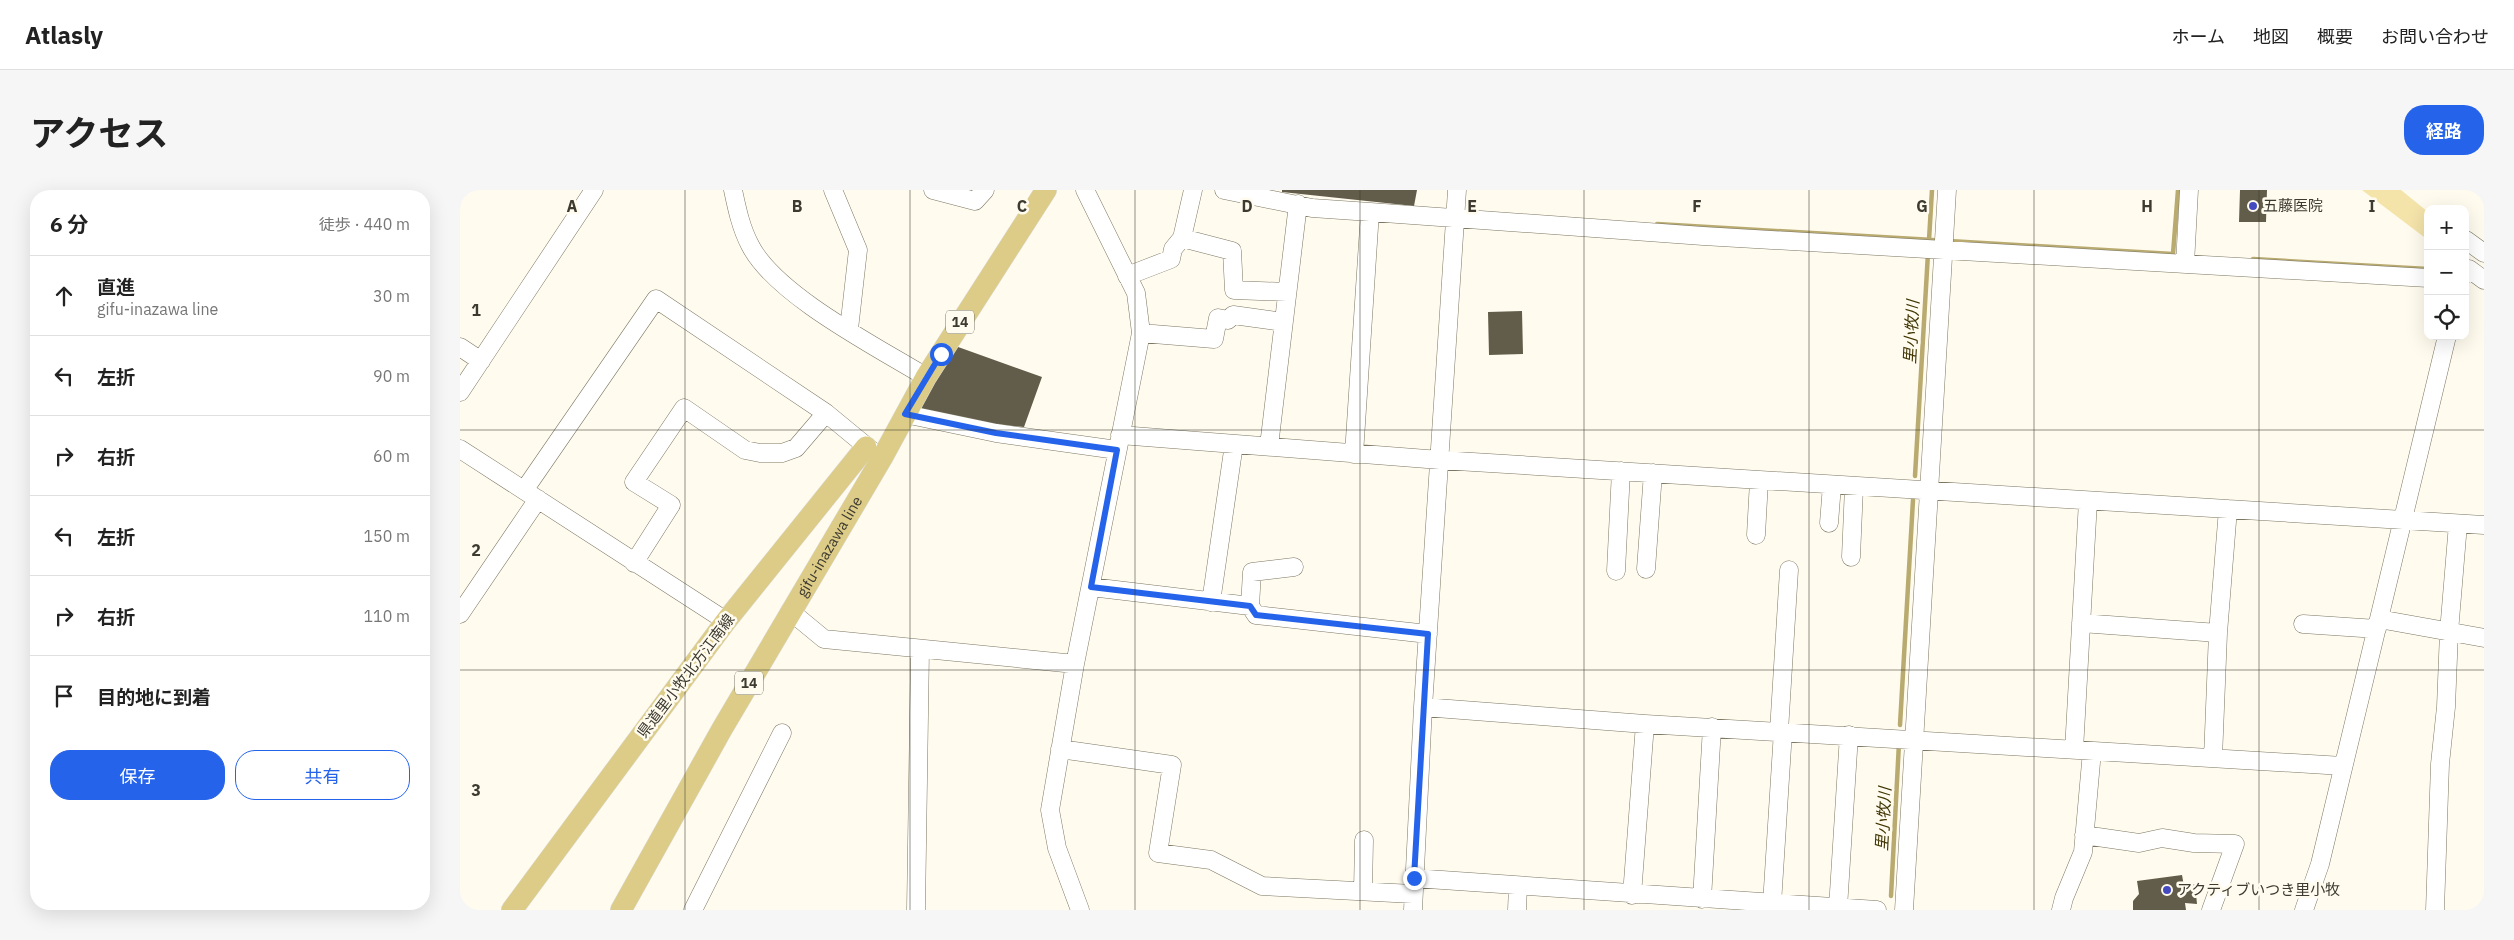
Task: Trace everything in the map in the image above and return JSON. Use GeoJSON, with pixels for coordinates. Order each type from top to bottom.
{"type":"FeatureCollection","features":[{"type":"Feature","properties":{"kind":"main road","name":"gifu-inazawa line"},"geometry":{"type":"LineString","coordinates":[[621,910],[790,611],[874,453],[905,414],[926,377],[1046,190]]}},
{"type":"Feature","properties":{"kind":"main road","name":"県道里小牧北方江南線"},"geometry":{"type":"LineString","coordinates":[[512,910],[726,621],[874,453]]}},
{"type":"Feature","properties":{"kind":"street"},"geometry":{"type":"LineString","coordinates":[[460,392],[594,190]]}},
{"type":"Feature","properties":{"kind":"street"},"geometry":{"type":"LineString","coordinates":[[733,190],[738,216],[750,246],[772,274],[808,304],[926,377]]}},
{"type":"Feature","properties":{"kind":"street"},"geometry":{"type":"LineString","coordinates":[[833,190],[858,250],[849,330]]}},
{"type":"Feature","properties":{"kind":"street"},"geometry":{"type":"LineString","coordinates":[[933,190],[974,201],[986,190]]}},
{"type":"Feature","properties":{"kind":"street"},"geometry":{"type":"LineString","coordinates":[[1080,910],[1057,848],[1050,810],[1075,664],[1141,333],[1136,293],[1085,190]]}},
{"type":"Feature","properties":{"kind":"street"},"geometry":{"type":"LineString","coordinates":[[1127,276],[1172,259],[1173,249],[1182,238],[1193,190]]}},
{"type":"Feature","properties":{"kind":"street"},"geometry":{"type":"LineString","coordinates":[[1224,190],[1312,208],[1934,249],[2424,278]]}},
{"type":"Feature","properties":{"kind":"street"},"geometry":{"type":"LineString","coordinates":[[1413,894],[1423,706],[1458,190]]}},
{"type":"Feature","properties":{"kind":"street"},"geometry":{"type":"LineString","coordinates":[[1904,910],[1929,492],[1934,249],[1947,190]]}},
{"type":"Feature","properties":{"kind":"street"},"geometry":{"type":"LineString","coordinates":[[2185,264],[2189,190]]}},
{"type":"Feature","properties":{"kind":"street"},"geometry":{"type":"LineString","coordinates":[[1269,446],[1298,204]]}},
{"type":"Feature","properties":{"kind":"street"},"geometry":{"type":"LineString","coordinates":[[1354,454],[1370,212]]}},
{"type":"Feature","properties":{"kind":"street"},"geometry":{"type":"LineString","coordinates":[[1182,238],[1232,251],[1234,290],[1287,292]]}},
{"type":"Feature","properties":{"kind":"street"},"geometry":{"type":"LineString","coordinates":[[2469,242],[2484,253]]}},
{"type":"Feature","properties":{"kind":"street"},"geometry":{"type":"LineString","coordinates":[[2469,269],[2484,280]]}},
{"type":"Feature","properties":{"kind":"street"},"geometry":{"type":"LineString","coordinates":[[460,614],[532,494],[656,299],[826,413],[874,453]]}},
{"type":"Feature","properties":{"kind":"street"},"geometry":{"type":"LineString","coordinates":[[1141,333],[1214,339],[1218,318],[1228,320],[1233,315],[1284,322]]}},
{"type":"Feature","properties":{"kind":"street"},"geometry":{"type":"LineString","coordinates":[[2304,910],[2320,864],[2446,340]]}},
{"type":"Feature","properties":{"kind":"street"},"geometry":{"type":"LineString","coordinates":[[460,347],[481,361]]}},
{"type":"Feature","properties":{"kind":"street"},"geometry":{"type":"LineString","coordinates":[[634,563],[671,505],[634,482],[684,408],[745,450],[760,453],[782,452],[796,448],[826,413]]}},
{"type":"Feature","properties":{"kind":"street"},"geometry":{"type":"LineString","coordinates":[[905,414],[996,433],[1119,443],[1269,446],[1440,460],[1929,492],[2484,525]]}},
{"type":"Feature","properties":{"kind":"street"},"geometry":{"type":"LineString","coordinates":[[1211,602],[1234,444]]}},
{"type":"Feature","properties":{"kind":"street"},"geometry":{"type":"LineString","coordinates":[[460,449],[726,621]]}},
{"type":"Feature","properties":{"kind":"street"},"geometry":{"type":"LineString","coordinates":[[1616,572],[1621,471]]}},
{"type":"Feature","properties":{"kind":"street"},"geometry":{"type":"LineString","coordinates":[[1646,569],[1653,473]]}},
{"type":"Feature","properties":{"kind":"street"},"geometry":{"type":"LineString","coordinates":[[1756,535],[1759,480]]}},
{"type":"Feature","properties":{"kind":"street"},"geometry":{"type":"LineString","coordinates":[[1829,523],[1832,485]]}},
{"type":"Feature","properties":{"kind":"street"},"geometry":{"type":"LineString","coordinates":[[1851,557],[1854,487]]}},
{"type":"Feature","properties":{"kind":"street"},"geometry":{"type":"LineString","coordinates":[[2061,910],[2083,852],[2081,623],[2088,501]]}},
{"type":"Feature","properties":{"kind":"street"},"geometry":{"type":"LineString","coordinates":[[2212,758],[2218,633],[2228,509]]}},
{"type":"Feature","properties":{"kind":"street"},"geometry":{"type":"LineString","coordinates":[[2435,910],[2440,764],[2446,707],[2449,632],[2458,524]]}},
{"type":"Feature","properties":{"kind":"street"},"geometry":{"type":"LineString","coordinates":[[1294,567],[1252,572],[1250,606],[1256,615],[1428,634]]}},
{"type":"Feature","properties":{"kind":"street"},"geometry":{"type":"LineString","coordinates":[[1765,906],[1781,731],[1789,570]]}},
{"type":"Feature","properties":{"kind":"street"},"geometry":{"type":"LineString","coordinates":[[1091,587],[1250,606]]}},
{"type":"Feature","properties":{"kind":"street"},"geometry":{"type":"LineString","coordinates":[[790,611],[824,639],[1075,664]]}},
{"type":"Feature","properties":{"kind":"street"},"geometry":{"type":"LineString","coordinates":[[2081,623],[2218,633]]}},
{"type":"Feature","properties":{"kind":"street"},"geometry":{"type":"LineString","coordinates":[[2303,624],[2378,624],[2484,638]]}},
{"type":"Feature","properties":{"kind":"street"},"geometry":{"type":"LineString","coordinates":[[916,910],[920,650]]}},
{"type":"Feature","properties":{"kind":"street"},"geometry":{"type":"LineString","coordinates":[[1423,706],[1645,724],[2343,766]]}},
{"type":"Feature","properties":{"kind":"street"},"geometry":{"type":"LineString","coordinates":[[1626,900],[1645,724]]}},
{"type":"Feature","properties":{"kind":"street"},"geometry":{"type":"LineString","coordinates":[[1697,903],[1712,727]]}},
{"type":"Feature","properties":{"kind":"street"},"geometry":{"type":"LineString","coordinates":[[693,910],[782,733]]}},
{"type":"Feature","properties":{"kind":"street"},"geometry":{"type":"LineString","coordinates":[[1838,908],[1849,735]]}},
{"type":"Feature","properties":{"kind":"street"},"geometry":{"type":"LineString","coordinates":[[1060,749],[1172,765],[1158,854],[1211,860],[1262,886],[1413,894],[1518,886],[1656,903],[1877,910]]}},
{"type":"Feature","properties":{"kind":"street"},"geometry":{"type":"LineString","coordinates":[[2084,835],[2140,843],[2162,838],[2194,843],[2235,844],[2211,910]]}},
{"type":"Feature","properties":{"kind":"street"},"geometry":{"type":"LineString","coordinates":[[1363,891],[1364,840]]}},
{"type":"Feature","properties":{"kind":"street"},"geometry":{"type":"LineString","coordinates":[[1517,910],[1518,886]]}},
{"type":"Feature","properties":{"kind":"shaded area"},"geometry":{"type":"Polygon","coordinates":[[[2362,190],[2401,190],[2424,209],[2424,237],[2362,190]]]}},
{"type":"Feature","properties":{"kind":"building"},"geometry":{"type":"Polygon","coordinates":[[[1282,190],[1417,190],[1414,206],[1282,192],[1282,190]]]}},
{"type":"Feature","properties":{"kind":"building","name":"五藤医院"},"geometry":{"type":"Polygon","coordinates":[[[2240,190],[2267,190],[2266,222],[2239,222],[2240,190]]]}},
{"type":"Feature","properties":{"kind":"building"},"geometry":{"type":"Polygon","coordinates":[[[1522,311],[1523,354],[1489,355],[1488,312],[1522,311]]]}},
{"type":"Feature","properties":{"kind":"building"},"geometry":{"type":"Polygon","coordinates":[[[947,343],[1042,377],[1024,427],[915,416],[947,343]]]}},
{"type":"Feature","properties":{"kind":"building","name":"アクティブいつき里小牧"},"geometry":{"type":"Polygon","coordinates":[[[2182,875],[2184,886],[2195,884],[2197,904],[2185,903],[2186,910],[2133,910],[2133,901],[2139,894],[2137,881],[2182,875]]]}},
{"type":"Feature","properties":{"kind":"waterway","name":"里小牧川"},"geometry":{"type":"LineString","coordinates":[[1929,240],[1932,190]]}},
{"type":"Feature","properties":{"kind":"waterway"},"geometry":{"type":"LineString","coordinates":[[1949,241],[2173,254],[2178,190]]}},
{"type":"Feature","properties":{"kind":"waterway"},"geometry":{"type":"LineString","coordinates":[[1657,224],[1933,240]]}},
{"type":"Feature","properties":{"kind":"waterway","name":"里小牧川"},"geometry":{"type":"LineString","coordinates":[[1915,476],[1928,253]]}},
{"type":"Feature","properties":{"kind":"waterway"},"geometry":{"type":"LineString","coordinates":[[2253,259],[2424,269]]}},
{"type":"Feature","properties":{"kind":"waterway","name":"里小牧川"},"geometry":{"type":"LineString","coordinates":[[1900,725],[1913,500]]}},
{"type":"Feature","properties":{"kind":"waterway","name":"里小牧川"},"geometry":{"type":"LineString","coordinates":[[1891,896],[1899,743]]}},
{"type":"Feature","properties":{"kind":"place","name":"五藤医院"},"geometry":{"type":"Point","coordinates":[2253,206]}},
{"type":"Feature","properties":{"kind":"place","name":"アクティブいつき里小牧"},"geometry":{"type":"Point","coordinates":[2167,890]}},
{"type":"Feature","properties":{"kind":"route"},"geometry":{"type":"LineString","coordinates":[[941,354],[905,414],[996,433],[1117,450],[1091,587],[1250,606],[1256,615],[1428,634],[1414,878]]}}]}
